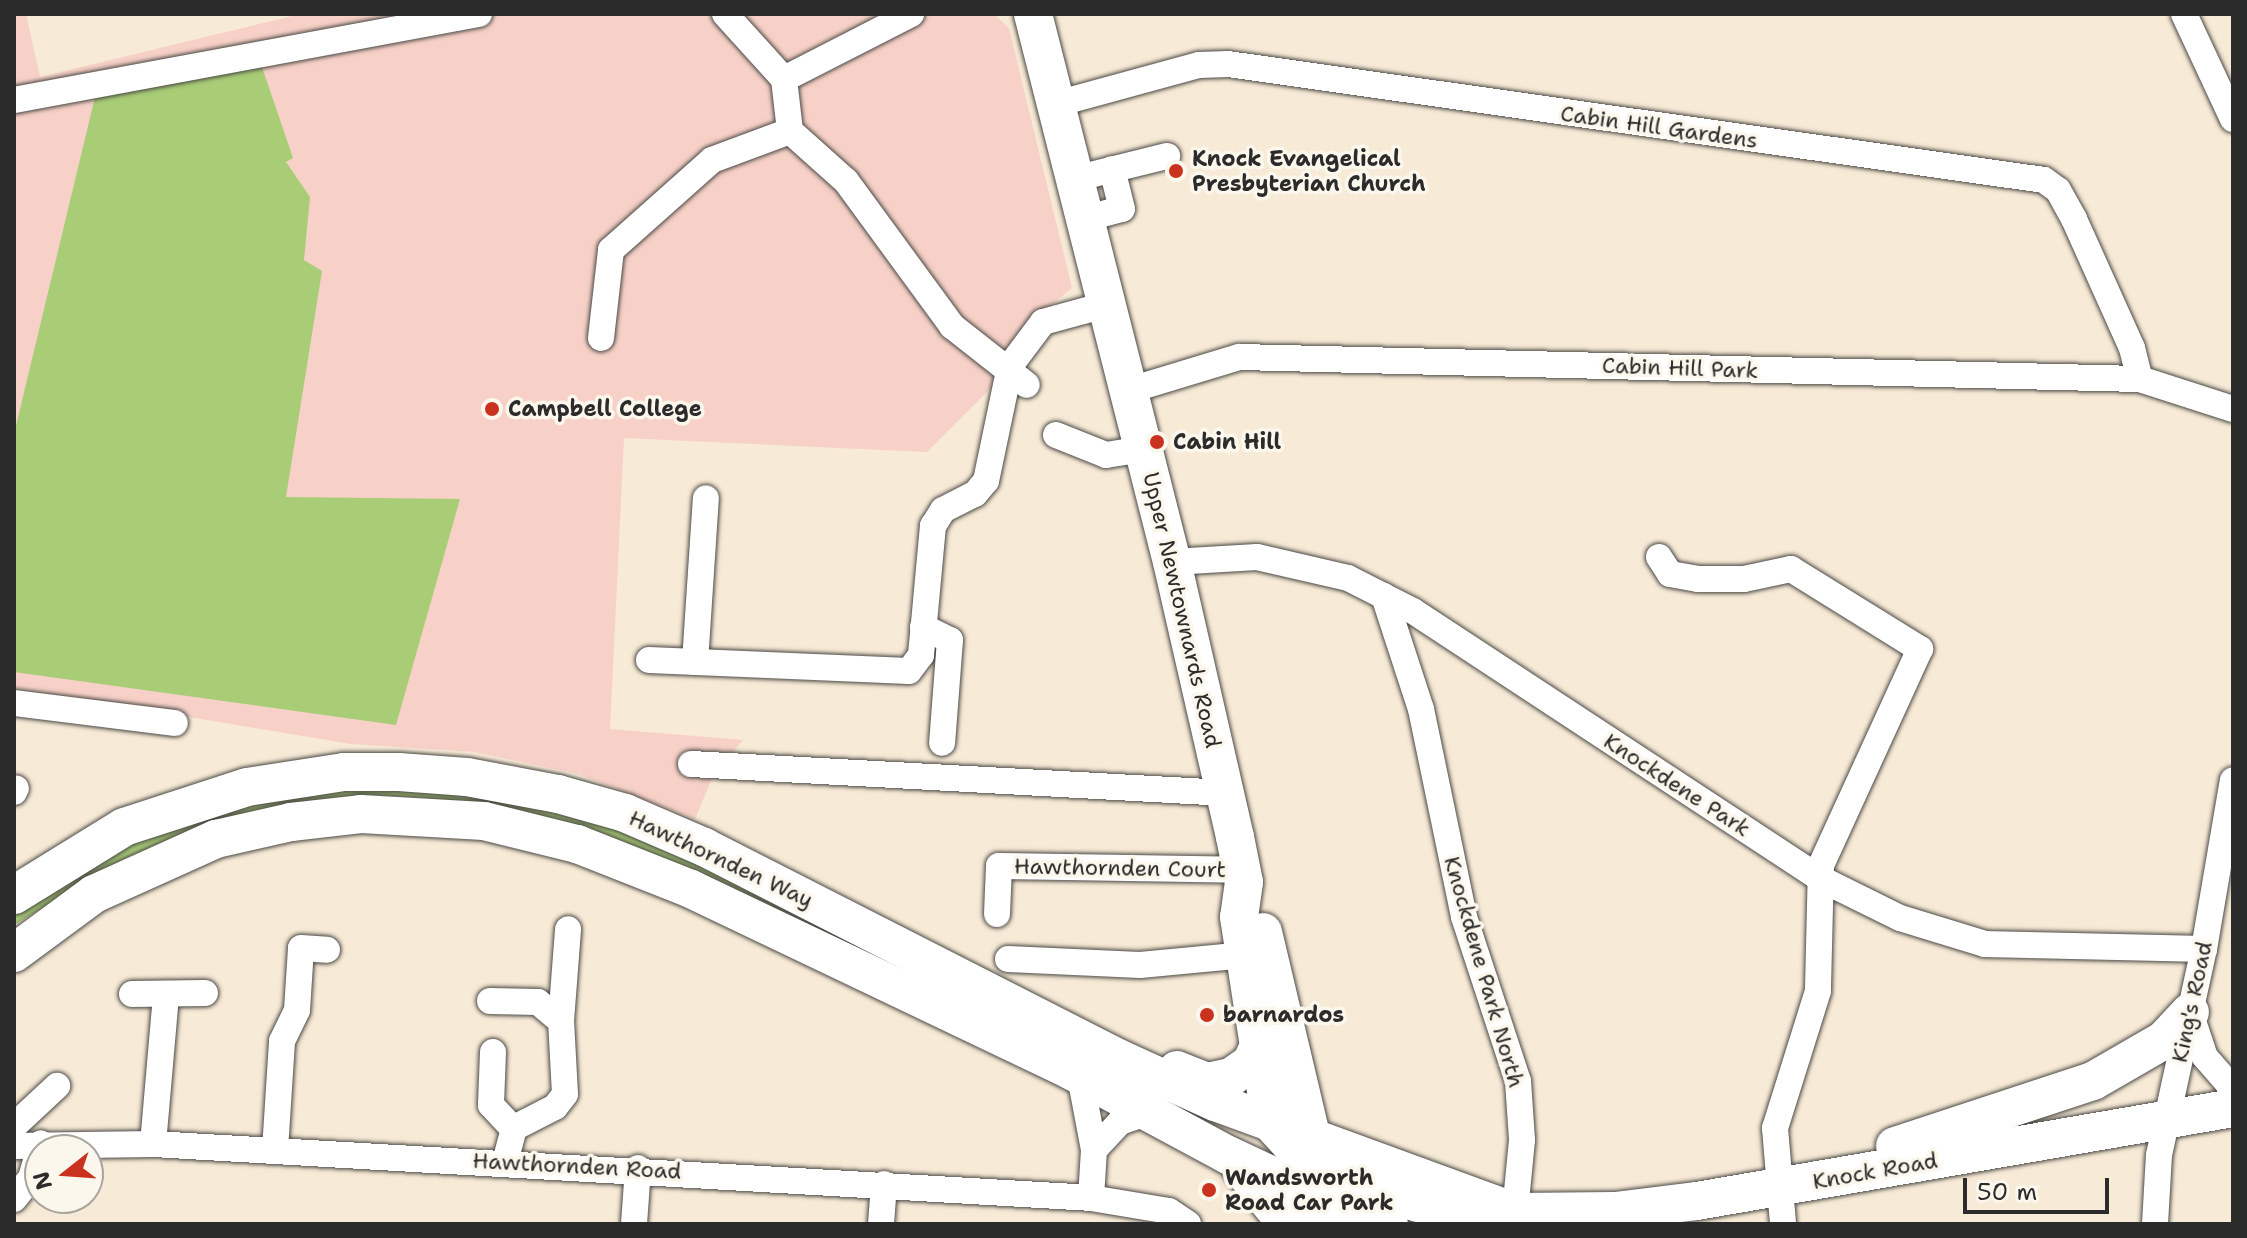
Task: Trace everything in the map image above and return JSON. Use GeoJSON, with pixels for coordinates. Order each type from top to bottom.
{"type":"FeatureCollection","features":[{"type":"Feature","properties":{"kind":"highway","name":"Upper Newtownards Road"},"geometry":{"type":"LineString","coordinates":[[1033,14],[1172,562],[1246,881],[1254,944],[1259,1046],[1302,1174]]}},
{"type":"Feature","properties":{"kind":"highway","name":"Hawthornden Way"},"geometry":{"type":"LineString","coordinates":[[14,895],[124,827],[247,787],[344,772],[467,777],[558,794],[625,813],[704,847],[984,988],[1120,1059],[1302,1174]]}},
{"type":"Feature","properties":{"kind":"highway","name":"Hawthornden Way"},"geometry":{"type":"LineString","coordinates":[[14,953],[94,894],[216,839],[291,822],[361,814],[484,821],[577,844],[691,889],[1080,1076],[1228,1155],[1302,1174]]}},
{"type":"Feature","properties":{"kind":"highway"},"geometry":{"type":"LineString","coordinates":[[1246,881],[1268,904],[1317,1083],[1367,1154]]}},
{"type":"Feature","properties":{"kind":"highway","name":"Upper Newtownards Road"},"geometry":{"type":"LineString","coordinates":[[1254,944],[1302,1174]]}},
{"type":"Feature","properties":{"kind":"highway"},"geometry":{"type":"LineString","coordinates":[[984,988],[1013,991],[1207,1082],[1242,1071],[1259,1046]]}},
{"type":"Feature","properties":{"kind":"highway"},"geometry":{"type":"LineString","coordinates":[[1854,1175],[1887,1149],[2093,1081],[2155,1046],[2190,1012]]}},
{"type":"Feature","properties":{"kind":"highway","name":"Knock Road"},"geometry":{"type":"LineString","coordinates":[[1302,1174],[1367,1154],[1517,1219],[1609,1218],[1781,1206],[1854,1175],[2166,1116],[2233,1108]]}},
{"type":"Feature","properties":{"kind":"highway"},"geometry":{"type":"LineString","coordinates":[[1228,1155],[1287,1224]]}},
{"type":"Feature","properties":{"kind":"highway"},"geometry":{"type":"LineString","coordinates":[[1302,1174],[1517,1219]]}},
{"type":"Feature","properties":{"kind":"highway"},"geometry":{"type":"LineString","coordinates":[[1302,1174],[1389,1224]]}},
{"type":"Feature","properties":{"kind":"street"},"geometry":{"type":"LineString","coordinates":[[14,100],[479,14]]}},
{"type":"Feature","properties":{"kind":"street"},"geometry":{"type":"LineString","coordinates":[[725,14],[784,79],[790,131],[846,181],[952,326],[1018,377]]}},
{"type":"Feature","properties":{"kind":"street"},"geometry":{"type":"LineString","coordinates":[[784,79],[911,14]]}},
{"type":"Feature","properties":{"kind":"street"},"geometry":{"type":"LineString","coordinates":[[2184,14],[2233,119]]}},
{"type":"Feature","properties":{"kind":"street","name":"Cabin Hill Gardens"},"geometry":{"type":"LineString","coordinates":[[1056,104],[1199,65],[1228,64],[2044,180],[2058,190],[2074,219],[2132,348],[2140,379]]}},
{"type":"Feature","properties":{"kind":"street"},"geometry":{"type":"LineString","coordinates":[[601,338],[611,250],[712,160],[790,131]]}},
{"type":"Feature","properties":{"kind":"street"},"geometry":{"type":"LineString","coordinates":[[1074,179],[1167,156]]}},
{"type":"Feature","properties":{"kind":"street"},"geometry":{"type":"LineString","coordinates":[[1084,219],[1122,209],[1112,169]]}},
{"type":"Feature","properties":{"kind":"street"},"geometry":{"type":"LineString","coordinates":[[649,660],[909,671],[921,655],[933,526],[943,510],[975,494],[986,481],[1018,377],[1043,322],[1105,305]]}},
{"type":"Feature","properties":{"kind":"street","name":"Cabin Hill Park"},"geometry":{"type":"LineString","coordinates":[[1127,391],[1239,357],[2140,379],[2233,409]]}},
{"type":"Feature","properties":{"kind":"street"},"geometry":{"type":"LineString","coordinates":[[1056,435],[1106,455],[1143,449]]}},
{"type":"Feature","properties":{"kind":"street"},"geometry":{"type":"LineString","coordinates":[[706,498],[708,662]]}},
{"type":"Feature","properties":{"kind":"street"},"geometry":{"type":"LineString","coordinates":[[1659,557],[1670,574],[1698,579],[1744,579],[1791,569],[1920,649],[1867,755],[1819,878],[1823,944],[1818,991],[1775,1128],[1781,1206]]}},
{"type":"Feature","properties":{"kind":"street","name":"Knockdene Park"},"geometry":{"type":"LineString","coordinates":[[1172,562],[1271,559],[1317,568],[1384,596],[1819,878],[1900,918],[1985,944],[2204,949]]}},
{"type":"Feature","properties":{"kind":"street","name":"Knockdene Park North"},"geometry":{"type":"LineString","coordinates":[[1384,596],[1421,709],[1464,917],[1518,1081],[1522,1140],[1517,1219]]}},
{"type":"Feature","properties":{"kind":"street"},"geometry":{"type":"LineString","coordinates":[[923,627],[950,640],[942,743]]}},
{"type":"Feature","properties":{"kind":"street"},"geometry":{"type":"LineString","coordinates":[[14,703],[175,723]]}},
{"type":"Feature","properties":{"kind":"street"},"geometry":{"type":"LineString","coordinates":[[691,764],[1226,793]]}},
{"type":"Feature","properties":{"kind":"street","name":"King's Road"},"geometry":{"type":"LineString","coordinates":[[2155,1224],[2166,1116],[2204,949],[2221,921],[2233,780]]}},
{"type":"Feature","properties":{"kind":"street","name":"Hawthornden Court"},"geometry":{"type":"LineString","coordinates":[[997,914],[999,866],[1246,881]]}},
{"type":"Feature","properties":{"kind":"street"},"geometry":{"type":"LineString","coordinates":[[505,1162],[514,1130],[555,1107],[565,1094],[561,1021],[568,929]]}},
{"type":"Feature","properties":{"kind":"street"},"geometry":{"type":"LineString","coordinates":[[1008,959],[1140,965],[1254,944]]}},
{"type":"Feature","properties":{"kind":"street"},"geometry":{"type":"LineString","coordinates":[[275,1150],[282,1041],[297,1010],[301,948],[327,950]]}},
{"type":"Feature","properties":{"kind":"street"},"geometry":{"type":"LineString","coordinates":[[132,994],[166,996],[205,993]]}},
{"type":"Feature","properties":{"kind":"street"},"geometry":{"type":"LineString","coordinates":[[153,1144],[166,996]]}},
{"type":"Feature","properties":{"kind":"street"},"geometry":{"type":"LineString","coordinates":[[490,1001],[538,1002],[561,1021]]}},
{"type":"Feature","properties":{"kind":"street"},"geometry":{"type":"LineString","coordinates":[[2190,1012],[2205,1057],[2233,1089]]}},
{"type":"Feature","properties":{"kind":"street"},"geometry":{"type":"LineString","coordinates":[[493,1052],[491,1105],[514,1130]]}},
{"type":"Feature","properties":{"kind":"street"},"geometry":{"type":"LineString","coordinates":[[1080,1076],[1094,1150],[1091,1198]]}},
{"type":"Feature","properties":{"kind":"street"},"geometry":{"type":"LineString","coordinates":[[14,1126],[57,1086]]}},
{"type":"Feature","properties":{"kind":"street"},"geometry":{"type":"LineString","coordinates":[[1094,1150],[1120,1122],[1149,1112]]}},
{"type":"Feature","properties":{"kind":"street","name":"Hawthornden Road"},"geometry":{"type":"LineString","coordinates":[[104,1144],[638,1168],[1091,1198],[1169,1211],[1188,1224]]}},
{"type":"Feature","properties":{"kind":"street"},"geometry":{"type":"LineString","coordinates":[[634,1224],[638,1168]]}},
{"type":"Feature","properties":{"kind":"street"},"geometry":{"type":"LineString","coordinates":[[881,1224],[884,1184]]}},
{"type":"Feature","properties":{"kind":"shaded area","name":"Campbell College"},"geometry":{"type":"Polygon","coordinates":[[[14,14],[26,14],[40,77],[300,14],[996,16],[1009,28],[1072,288],[1027,325],[998,381],[927,452],[624,438],[610,729],[743,740],[715,771],[695,819],[578,774],[475,752],[351,744],[14,688],[14,14]]]}},
{"type":"Feature","properties":{"kind":"green space"},"geometry":{"type":"Polygon","coordinates":[[[262,67],[293,158],[286,162],[310,197],[304,260],[322,271],[286,497],[460,499],[396,725],[14,672],[14,434],[95,97],[262,67]]]}},
{"type":"Feature","properties":{"kind":"green space"},"geometry":{"type":"Polygon","coordinates":[[[348,784],[509,796],[604,825],[671,851],[942,984],[498,807],[429,798],[375,795],[309,801],[195,828],[124,859],[14,925],[14,913],[142,836],[204,812],[348,784]]]}},
{"type":"Feature","properties":{"kind":"place","name":"Knock Evangelical Presbyterian Church"},"geometry":{"type":"Point","coordinates":[1176,171]}},
{"type":"Feature","properties":{"kind":"place","name":"Campbell College"},"geometry":{"type":"Point","coordinates":[492,409]}},
{"type":"Feature","properties":{"kind":"place","name":"Cabin Hill"},"geometry":{"type":"Point","coordinates":[1157,442]}},
{"type":"Feature","properties":{"kind":"place","name":"barnardos"},"geometry":{"type":"Point","coordinates":[1207,1015]}},
{"type":"Feature","properties":{"kind":"place","name":"Wandsworth Road Car Park"},"geometry":{"type":"Point","coordinates":[1209,1190]}}]}
